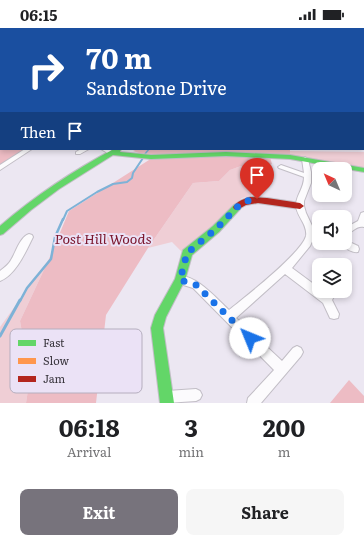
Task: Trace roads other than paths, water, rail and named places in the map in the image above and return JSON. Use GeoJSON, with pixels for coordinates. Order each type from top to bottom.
{"type":"FeatureCollection","features":[{"type":"Feature","properties":{"kind":"street"},"geometry":{"type":"LineString","coordinates":[[0,168],[27,150]]}},
{"type":"Feature","properties":{"kind":"street"},"geometry":{"type":"LineString","coordinates":[[78,153],[84,150]]}},
{"type":"Feature","properties":{"kind":"street"},"geometry":{"type":"LineString","coordinates":[[129,150],[129,152],[138,155]]}},
{"type":"Feature","properties":{"kind":"street"},"geometry":{"type":"LineString","coordinates":[[0,232],[16,217],[108,151],[151,157],[226,154],[305,159],[364,170]]}},
{"type":"Feature","properties":{"kind":"street"},"geometry":{"type":"LineString","coordinates":[[305,159],[307,187],[302,195],[300,206],[312,228]]}},
{"type":"Feature","properties":{"kind":"street"},"geometry":{"type":"LineString","coordinates":[[281,167],[307,176]]}},
{"type":"Feature","properties":{"kind":"street"},"geometry":{"type":"LineString","coordinates":[[196,395],[167,400],[157,328],[161,315],[180,280],[187,253],[216,229],[242,202],[257,199],[288,206],[300,206]]}},
{"type":"Feature","properties":{"kind":"street"},"geometry":{"type":"LineString","coordinates":[[352,227],[363,221]]}},
{"type":"Feature","properties":{"kind":"street"},"geometry":{"type":"LineString","coordinates":[[2,274],[14,264],[29,237]]}},
{"type":"Feature","properties":{"kind":"street"},"geometry":{"type":"LineString","coordinates":[[229,317],[304,250],[312,237]]}},
{"type":"Feature","properties":{"kind":"street"},"geometry":{"type":"LineString","coordinates":[[285,268],[329,296],[334,314]]}},
{"type":"Feature","properties":{"kind":"street"},"geometry":{"type":"LineString","coordinates":[[180,280],[196,285],[282,370]]}},
{"type":"Feature","properties":{"kind":"street"},"geometry":{"type":"LineString","coordinates":[[253,403],[296,352]]}},
{"type":"Feature","properties":{"kind":"waterway"},"geometry":{"type":"LineString","coordinates":[[145,154],[148,150]]}},
{"type":"Feature","properties":{"kind":"waterway"},"geometry":{"type":"LineString","coordinates":[[63,220],[67,211],[97,192],[113,184],[127,182],[132,178],[133,173],[143,158]]}},
{"type":"Feature","properties":{"kind":"waterway"},"geometry":{"type":"LineString","coordinates":[[20,301],[27,288],[51,259],[55,237],[63,219]]}},
{"type":"Feature","properties":{"kind":"waterway"},"geometry":{"type":"LineString","coordinates":[[0,336],[20,300]]}},
{"type":"Feature","properties":{"kind":"park label","name":"Post Hill Woods"},"geometry":{"type":"Point","coordinates":[103,239]}}]}
